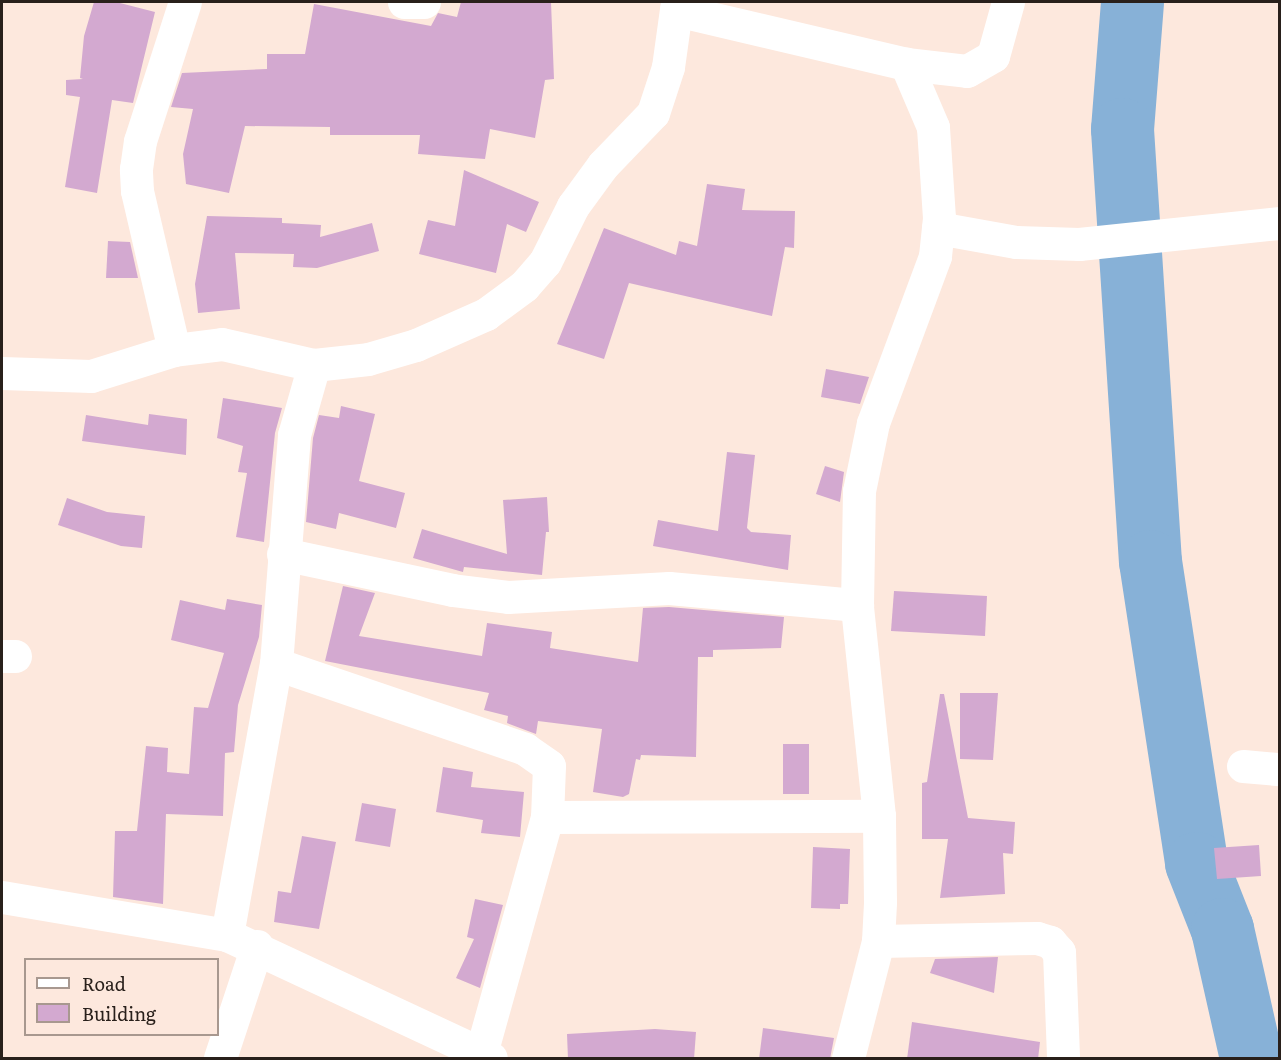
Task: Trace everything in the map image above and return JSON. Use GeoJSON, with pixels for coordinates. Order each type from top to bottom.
{"type":"FeatureCollection","features":[{"type":"Feature","properties":{"kind":"street"},"geometry":{"type":"LineString","coordinates":[[174,350],[137,190],[136,169],[140,141],[185,2]]}},
{"type":"Feature","properties":{"kind":"street"},"geometry":{"type":"LineString","coordinates":[[404,2],[424,2]]}},
{"type":"Feature","properties":{"kind":"street"},"geometry":{"type":"LineString","coordinates":[[2,373],[91,376],[174,350],[222,344],[239,345],[314,365],[368,359],[416,345],[486,314],[524,286],[545,262],[573,206],[597,173],[653,113],[668,67],[677,6],[906,64],[958,71],[979,67],[993,56],[1008,2]]}},
{"type":"Feature","properties":{"kind":"street"},"geometry":{"type":"LineString","coordinates":[[848,1059],[878,941],[879,816],[858,605],[859,492],[865,457],[885,385],[925,290],[938,228],[933,127],[906,64]]}},
{"type":"Feature","properties":{"kind":"street"},"geometry":{"type":"LineString","coordinates":[[938,228],[1016,242],[1079,243],[1148,238],[1280,223]]}},
{"type":"Feature","properties":{"kind":"street"},"geometry":{"type":"LineString","coordinates":[[226,935],[276,664],[294,435],[314,365]]}},
{"type":"Feature","properties":{"kind":"street"},"geometry":{"type":"LineString","coordinates":[[283,554],[452,590],[508,597],[669,588],[858,605]]}},
{"type":"Feature","properties":{"kind":"street"},"geometry":{"type":"LineString","coordinates":[[2,897],[226,935],[257,946],[486,1056],[547,817],[551,774],[544,760],[525,749],[276,664]]}},
{"type":"Feature","properties":{"kind":"street"},"geometry":{"type":"LineString","coordinates":[[1243,766],[1280,770]]}},
{"type":"Feature","properties":{"kind":"street"},"geometry":{"type":"LineString","coordinates":[[547,817],[879,816]]}},
{"type":"Feature","properties":{"kind":"street"},"geometry":{"type":"LineString","coordinates":[[878,941],[1037,938],[1050,942],[1059,952],[1063,1059]]}},
{"type":"Feature","properties":{"kind":"street"},"geometry":{"type":"LineString","coordinates":[[220,1059],[257,946]]}},
{"type":"Feature","properties":{"kind":"building"},"geometry":{"type":"Polygon","coordinates":[[[94,2],[116,2],[155,12],[133,103],[112,100],[97,193],[65,187],[80,97],[66,95],[66,80],[83,79],[80,78],[84,36],[94,2]]]}},
{"type":"Feature","properties":{"kind":"building"},"geometry":{"type":"Polygon","coordinates":[[[461,2],[551,2],[554,79],[545,80],[535,138],[490,129],[485,159],[418,154],[420,135],[330,135],[330,127],[245,126],[229,193],[186,184],[183,154],[193,109],[171,107],[182,73],[267,69],[267,54],[305,54],[314,4],[431,26],[438,13],[457,17],[461,2]]]}},
{"type":"Feature","properties":{"kind":"building"},"geometry":{"type":"Polygon","coordinates":[[[464,170],[539,202],[526,232],[507,224],[496,273],[419,254],[428,220],[455,226],[464,170]]]}},
{"type":"Feature","properties":{"kind":"building"},"geometry":{"type":"Polygon","coordinates":[[[707,184],[745,189],[742,210],[795,211],[794,248],[785,247],[772,316],[629,283],[604,359],[557,344],[604,228],[676,255],[679,241],[697,246],[707,184]]]}},
{"type":"Feature","properties":{"kind":"building"},"geometry":{"type":"Polygon","coordinates":[[[207,216],[282,218],[282,223],[321,225],[320,237],[372,223],[379,251],[317,268],[293,267],[294,254],[235,253],[240,309],[198,313],[195,284],[207,216]]]}},
{"type":"Feature","properties":{"kind":"building"},"geometry":{"type":"Polygon","coordinates":[[[108,241],[130,242],[138,278],[106,278],[108,241]]]}},
{"type":"Feature","properties":{"kind":"building"},"geometry":{"type":"Polygon","coordinates":[[[826,369],[869,377],[860,404],[821,397],[826,369]]]}},
{"type":"Feature","properties":{"kind":"building"},"geometry":{"type":"Polygon","coordinates":[[[223,398],[282,408],[275,433],[264,542],[236,537],[247,473],[238,472],[243,446],[217,438],[223,398]]]}},
{"type":"Feature","properties":{"kind":"building"},"geometry":{"type":"Polygon","coordinates":[[[341,406],[375,414],[359,481],[405,493],[396,528],[339,513],[336,529],[306,522],[313,438],[319,415],[339,418],[341,406]]]}},
{"type":"Feature","properties":{"kind":"building"},"geometry":{"type":"Polygon","coordinates":[[[149,414],[187,419],[186,455],[82,441],[86,415],[148,425],[149,414]]]}},
{"type":"Feature","properties":{"kind":"building"},"geometry":{"type":"Polygon","coordinates":[[[727,452],[755,455],[747,528],[751,532],[791,535],[788,570],[653,546],[658,520],[718,531],[727,452]]]}},
{"type":"Feature","properties":{"kind":"building"},"geometry":{"type":"Polygon","coordinates":[[[825,466],[844,472],[840,502],[816,494],[825,466]]]}},
{"type":"Feature","properties":{"kind":"building"},"geometry":{"type":"Polygon","coordinates":[[[547,497],[549,532],[546,532],[542,575],[464,567],[463,572],[413,558],[422,529],[507,554],[503,500],[547,497]]]}},
{"type":"Feature","properties":{"kind":"building"},"geometry":{"type":"Polygon","coordinates":[[[67,498],[107,512],[145,516],[142,548],[121,546],[58,525],[67,498]]]}},
{"type":"Feature","properties":{"kind":"building"},"geometry":{"type":"Polygon","coordinates":[[[343,586],[375,593],[359,636],[482,656],[487,623],[552,632],[550,648],[638,662],[643,608],[669,607],[784,617],[781,648],[713,650],[713,657],[698,657],[696,757],[641,755],[640,760],[636,759],[629,794],[623,797],[593,792],[602,729],[538,721],[536,734],[507,723],[508,716],[484,710],[489,693],[325,661],[343,586]]]}},
{"type":"Feature","properties":{"kind":"building"},"geometry":{"type":"Polygon","coordinates":[[[894,591],[987,596],[985,636],[891,631],[894,591]]]}},
{"type":"Feature","properties":{"kind":"building"},"geometry":{"type":"Polygon","coordinates":[[[227,599],[262,605],[259,637],[238,705],[234,752],[225,753],[223,816],[166,814],[163,904],[113,897],[115,831],[137,831],[146,746],[168,748],[167,772],[189,774],[194,707],[208,708],[224,653],[171,640],[180,600],[225,610],[227,599]]]}},
{"type":"Feature","properties":{"kind":"building"},"geometry":{"type":"Polygon","coordinates":[[[960,693],[998,693],[993,760],[960,759],[960,693]]]}},
{"type":"Feature","properties":{"kind":"building"},"geometry":{"type":"Polygon","coordinates":[[[940,694],[944,694],[968,818],[1015,822],[1013,854],[1003,853],[1005,894],[940,898],[948,839],[922,839],[922,783],[927,782],[940,694]]]}},
{"type":"Feature","properties":{"kind":"building"},"geometry":{"type":"Polygon","coordinates":[[[783,744],[809,744],[809,794],[783,794],[783,744]]]}},
{"type":"Feature","properties":{"kind":"building"},"geometry":{"type":"Polygon","coordinates":[[[443,767],[473,772],[471,787],[524,792],[520,837],[481,833],[483,820],[436,812],[443,767]]]}},
{"type":"Feature","properties":{"kind":"building"},"geometry":{"type":"Polygon","coordinates":[[[362,803],[396,809],[390,847],[355,841],[362,803]]]}},
{"type":"Feature","properties":{"kind":"building"},"geometry":{"type":"Polygon","coordinates":[[[302,836],[336,842],[319,929],[274,922],[278,891],[291,893],[302,836]]]}},
{"type":"Feature","properties":{"kind":"building"},"geometry":{"type":"Polygon","coordinates":[[[1259,845],[1261,876],[1217,879],[1214,848],[1259,845]]]}},
{"type":"Feature","properties":{"kind":"building"},"geometry":{"type":"Polygon","coordinates":[[[813,847],[850,849],[848,904],[840,904],[840,909],[811,908],[813,847]]]}},
{"type":"Feature","properties":{"kind":"building"},"geometry":{"type":"Polygon","coordinates":[[[475,899],[503,905],[480,988],[456,978],[474,939],[467,937],[475,899]]]}},
{"type":"Feature","properties":{"kind":"building"},"geometry":{"type":"Polygon","coordinates":[[[998,957],[994,993],[930,973],[935,959],[998,957]]]}},
{"type":"Feature","properties":{"kind":"building"},"geometry":{"type":"Polygon","coordinates":[[[912,1022],[1040,1042],[1038,1059],[907,1059],[912,1022]]]}},
{"type":"Feature","properties":{"kind":"building"},"geometry":{"type":"Polygon","coordinates":[[[763,1028],[834,1038],[830,1059],[759,1059],[763,1028]]]}},
{"type":"Feature","properties":{"kind":"building"},"geometry":{"type":"Polygon","coordinates":[[[655,1029],[696,1032],[694,1059],[568,1059],[567,1034],[655,1029]]]}},
{"type":"Feature","properties":{"kind":"waterway"},"geometry":{"type":"LineString","coordinates":[[1132,2],[1122,129],[1150,561],[1196,863],[1222,929],[1251,1058]]}}]}
